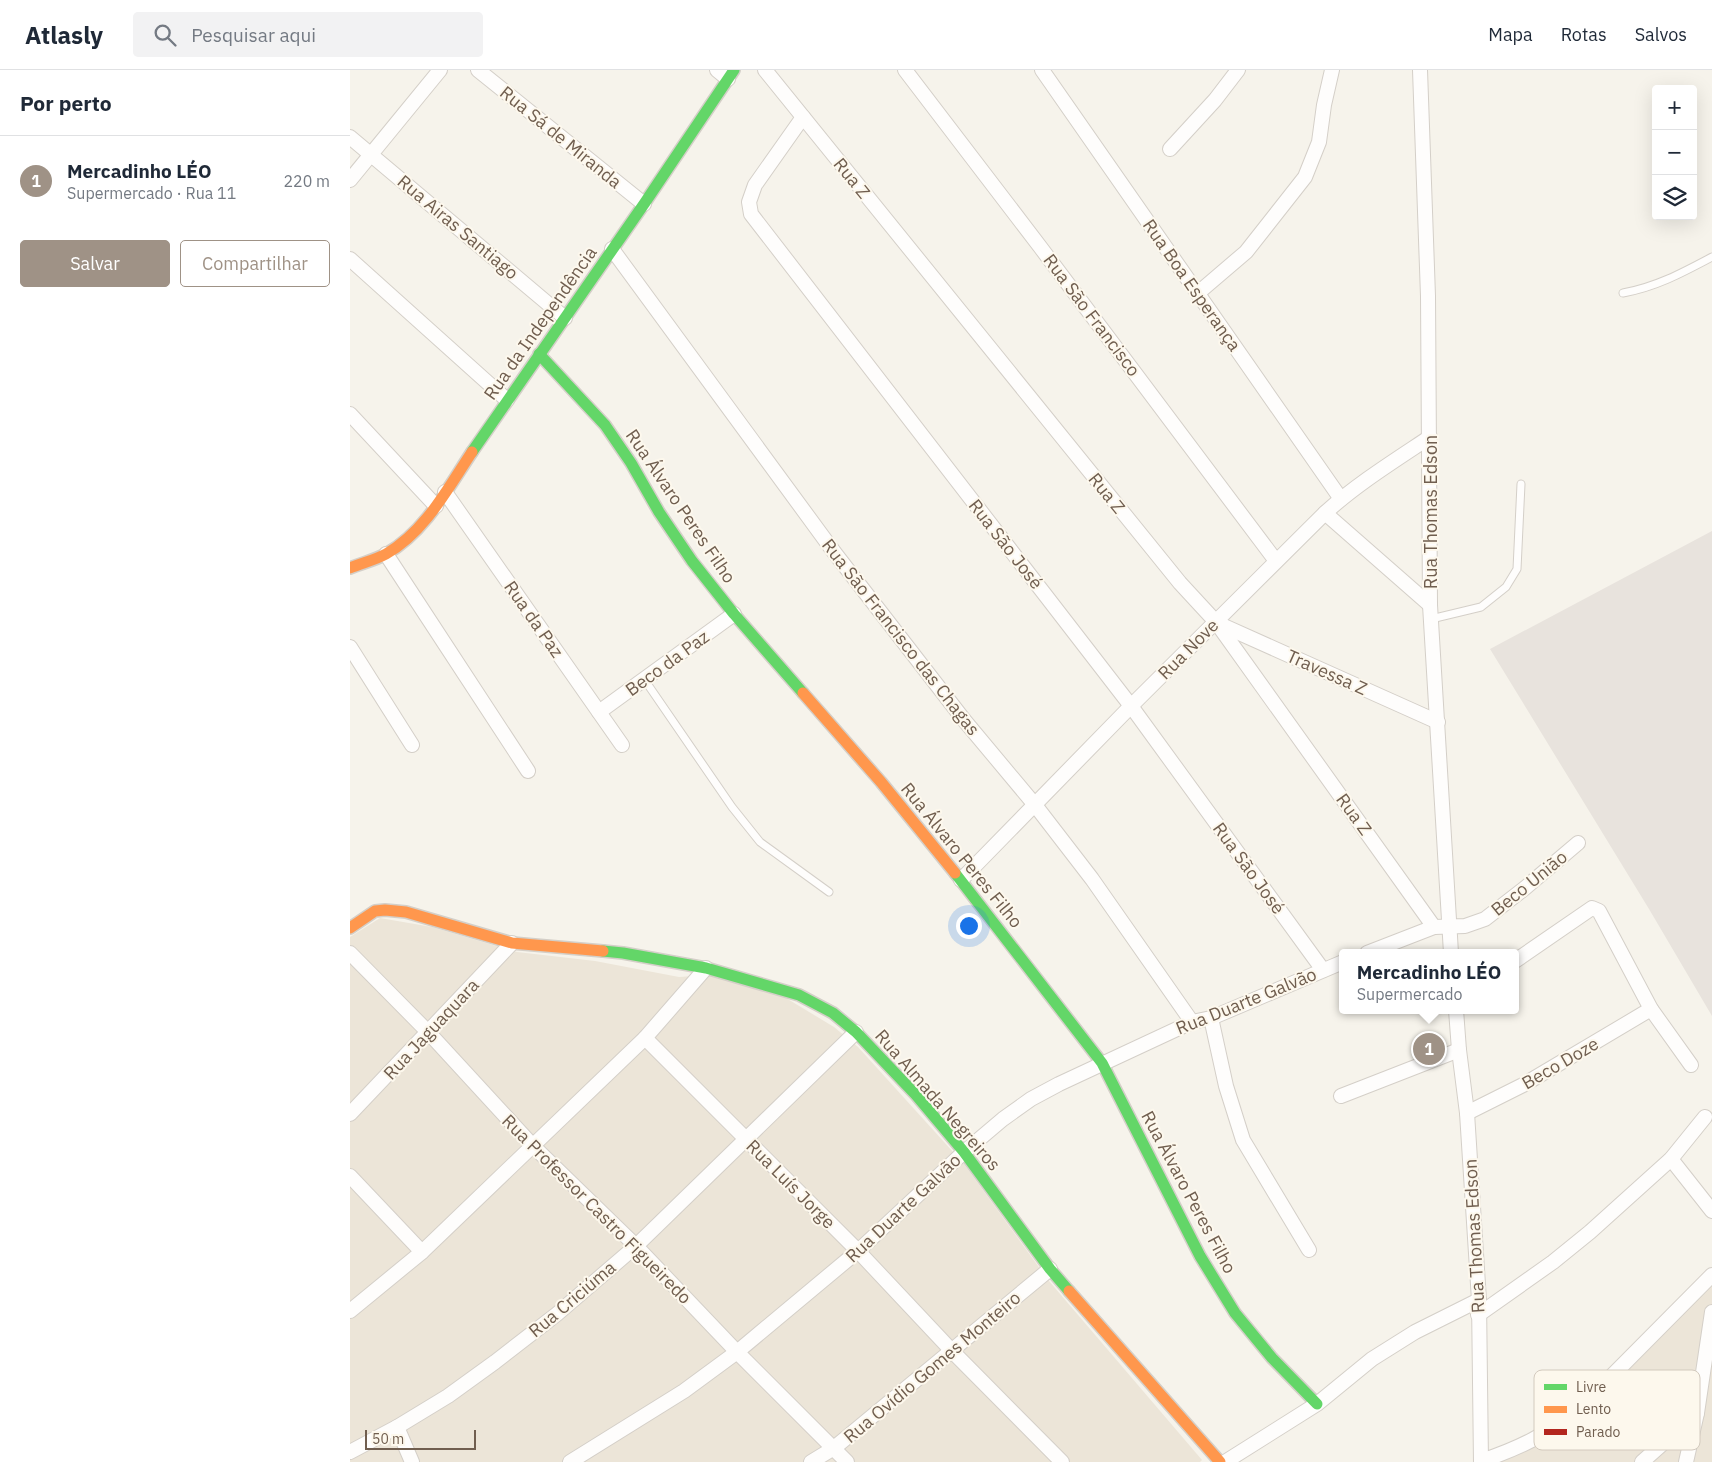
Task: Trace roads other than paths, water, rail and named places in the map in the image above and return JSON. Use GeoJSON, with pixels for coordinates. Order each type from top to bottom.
{"type":"FeatureCollection","features":[{"type":"Feature","properties":{"kind":"street"},"geometry":{"type":"LineString","coordinates":[[350,180],[440,70]]}},
{"type":"Feature","properties":{"kind":"street","name":"Rua Sá de Miranda"},"geometry":{"type":"LineString","coordinates":[[478,70],[644,204]]}},
{"type":"Feature","properties":{"kind":"street"},"geometry":{"type":"LineString","coordinates":[[717,70],[731,75]]}},
{"type":"Feature","properties":{"kind":"street","name":"Rua Z"},"geometry":{"type":"LineString","coordinates":[[766,70],[1180,584],[1216,622],[1441,926]]}},
{"type":"Feature","properties":{"kind":"street","name":"Rua São Francisco"},"geometry":{"type":"LineString","coordinates":[[905,70],[1276,560]]}},
{"type":"Feature","properties":{"kind":"street","name":"Rua Boa Esperança"},"geometry":{"type":"LineString","coordinates":[[1042,70],[1341,499]]}},
{"type":"Feature","properties":{"kind":"street"},"geometry":{"type":"LineString","coordinates":[[1170,149],[1215,100],[1238,70]]}},
{"type":"Feature","properties":{"kind":"street"},"geometry":{"type":"LineString","coordinates":[[1198,293],[1246,252],[1305,177],[1319,142],[1324,104],[1332,70]]}},
{"type":"Feature","properties":{"kind":"street","name":"Rua Thomas Edson"},"geometry":{"type":"LineString","coordinates":[[1420,70],[1428,296],[1431,612],[1438,722],[1441,926],[1450,949]]}},
{"type":"Feature","properties":{"kind":"street","name":"Rua da Independência"},"geometry":{"type":"LineString","coordinates":[[350,568],[386,554],[414,533],[436,506],[731,75]]}},
{"type":"Feature","properties":{"kind":"street","name":"Rua São José"},"geometry":{"type":"LineString","coordinates":[[803,117],[755,185],[749,202],[751,214],[1131,706],[1323,970]]}},
{"type":"Feature","properties":{"kind":"street","name":"Rua Airas Santiago"},"geometry":{"type":"LineString","coordinates":[[350,137],[565,318]]}},
{"type":"Feature","properties":{"kind":"street","name":"Rua São Francisco das Chagas"},"geometry":{"type":"LineString","coordinates":[[612,249],[834,552],[964,720],[1035,805],[1092,880],[1192,1022]]}},
{"type":"Feature","properties":{"kind":"street"},"geometry":{"type":"LineString","coordinates":[[350,259],[507,400]]}},
{"type":"Feature","properties":{"kind":"street","name":"Rua Álvaro Peres Filho"},"geometry":{"type":"LineString","coordinates":[[539,354],[605,424],[631,463],[659,512],[692,561],[734,614],[875,775],[961,880],[1102,1063],[1200,1256],[1235,1313],[1272,1358],[1317,1404]]}},
{"type":"Feature","properties":{"kind":"street"},"geometry":{"type":"LineString","coordinates":[[350,414],[436,506]]}},
{"type":"Feature","properties":{"kind":"street","name":"Rua Nove"},"geometry":{"type":"LineString","coordinates":[[961,880],[1276,560],[1341,499],[1379,470],[1430,437]]}},
{"type":"Feature","properties":{"kind":"street","name":"Rua da Paz"},"geometry":{"type":"LineString","coordinates":[[445,492],[622,745]]}},
{"type":"Feature","properties":{"kind":"street"},"geometry":{"type":"LineString","coordinates":[[1326,513],[1431,612]]}},
{"type":"Feature","properties":{"kind":"street"},"geometry":{"type":"LineString","coordinates":[[386,554],[528,770]]}},
{"type":"Feature","properties":{"kind":"street","name":"Beco da Paz"},"geometry":{"type":"LineString","coordinates":[[599,712],[734,614]]}},
{"type":"Feature","properties":{"kind":"street","name":"Travessa Z"},"geometry":{"type":"LineString","coordinates":[[1216,622],[1438,722]]}},
{"type":"Feature","properties":{"kind":"street"},"geometry":{"type":"LineString","coordinates":[[350,647],[412,745]]}},
{"type":"Feature","properties":{"kind":"street","name":"Beco União"},"geometry":{"type":"LineString","coordinates":[[1441,926],[1464,926],[1485,919],[1578,843]]}},
{"type":"Feature","properties":{"kind":"street"},"geometry":{"type":"LineString","coordinates":[[1519,957],[1592,908],[1599,911],[1651,1009],[1691,1065]]}},
{"type":"Feature","properties":{"kind":"street","name":"Rua Almada Negreiros"},"geometry":{"type":"LineString","coordinates":[[350,928],[375,911],[392,910],[406,912],[512,943],[623,953],[706,968],[799,995],[833,1013],[856,1032],[916,1095],[964,1152],[1050,1269],[1220,1462]]}},
{"type":"Feature","properties":{"kind":"street"},"geometry":{"type":"LineString","coordinates":[[1378,949],[1441,926]]}},
{"type":"Feature","properties":{"kind":"street","name":"Rua Jaguaquara"},"geometry":{"type":"LineString","coordinates":[[350,1114],[512,943]]}},
{"type":"Feature","properties":{"kind":"street","name":"Rua Professor Castro Figueiredo"},"geometry":{"type":"LineString","coordinates":[[350,952],[429,1032],[532,1145],[636,1246],[737,1352],[848,1462]]}},
{"type":"Feature","properties":{"kind":"street","name":"Rua Duarte Galvão"},"geometry":{"type":"LineString","coordinates":[[570,1462],[684,1391],[737,1352],[858,1252],[964,1152],[1003,1119],[1031,1099],[1102,1063],[1192,1022],[1211,1018],[1339,964]]}},
{"type":"Feature","properties":{"kind":"street"},"geometry":{"type":"LineString","coordinates":[[350,1311],[422,1252],[645,1038],[706,968]]}},
{"type":"Feature","properties":{"kind":"street","name":"Beco Doze"},"geometry":{"type":"LineString","coordinates":[[1466,1113],[1523,1085],[1651,1009]]}},
{"type":"Feature","properties":{"kind":"street","name":"Rua Thomas Edson"},"geometry":{"type":"LineString","coordinates":[[1456,1014],[1466,1113],[1479,1300],[1481,1461]]}},
{"type":"Feature","properties":{"kind":"street"},"geometry":{"type":"LineString","coordinates":[[1211,1018],[1226,1086],[1243,1140],[1309,1250]]}},
{"type":"Feature","properties":{"kind":"street","name":"Rua Criciúma"},"geometry":{"type":"LineString","coordinates":[[350,1452],[397,1427],[448,1396],[556,1314],[636,1246],[856,1032]]}},
{"type":"Feature","properties":{"kind":"street","name":"Rua Luís Jorge"},"geometry":{"type":"LineString","coordinates":[[645,1038],[858,1252],[952,1351],[1062,1462]]}},
{"type":"Feature","properties":{"kind":"street"},"geometry":{"type":"LineString","coordinates":[[1341,1096],[1459,1050]]}},
{"type":"Feature","properties":{"kind":"street"},"geometry":{"type":"LineString","coordinates":[[1478,1315],[1553,1262],[1590,1232],[1671,1159],[1705,1117]]}},
{"type":"Feature","properties":{"kind":"street"},"geometry":{"type":"LineString","coordinates":[[1671,1159],[1712,1211]]}},
{"type":"Feature","properties":{"kind":"street"},"geometry":{"type":"LineString","coordinates":[[350,1176],[422,1252]]}},
{"type":"Feature","properties":{"kind":"street","name":"Rua Ovídio Gomes Monteiro"},"geometry":{"type":"LineString","coordinates":[[811,1462],[834,1448],[1050,1269]]}},
{"type":"Feature","properties":{"kind":"street"},"geometry":{"type":"LineString","coordinates":[[1618,1370],[1712,1275]]}},
{"type":"Feature","properties":{"kind":"street"},"geometry":{"type":"LineString","coordinates":[[1225,1462],[1317,1404],[1372,1359],[1415,1332],[1479,1300]]}},
{"type":"Feature","properties":{"kind":"street"},"geometry":{"type":"LineString","coordinates":[[1700,1393],[1712,1312]]}},
{"type":"Feature","properties":{"kind":"street"},"geometry":{"type":"LineString","coordinates":[[397,1427],[412,1462]]}},
{"type":"Feature","properties":{"kind":"street"},"geometry":{"type":"LineString","coordinates":[[1481,1461],[1518,1448],[1534,1440]]}},
{"type":"Feature","properties":{"kind":"street"},"geometry":{"type":"LineString","coordinates":[[1642,1462],[1655,1450]]}},
{"type":"Feature","properties":{"kind":"lane"},"geometry":{"type":"LineString","coordinates":[[1623,293],[1640,290],[1670,279],[1712,257]]}},
{"type":"Feature","properties":{"kind":"lane"},"geometry":{"type":"LineString","coordinates":[[1431,612],[1481,607],[1506,587],[1517,569],[1520,484]]}},
{"type":"Feature","properties":{"kind":"lane"},"geometry":{"type":"LineString","coordinates":[[644,679],[732,806],[760,842],[829,892]]}},
{"type":"Feature","properties":{"kind":"place","name":"Mercadinho LÉO"},"geometry":{"type":"Point","coordinates":[1429,1049]}}]}
